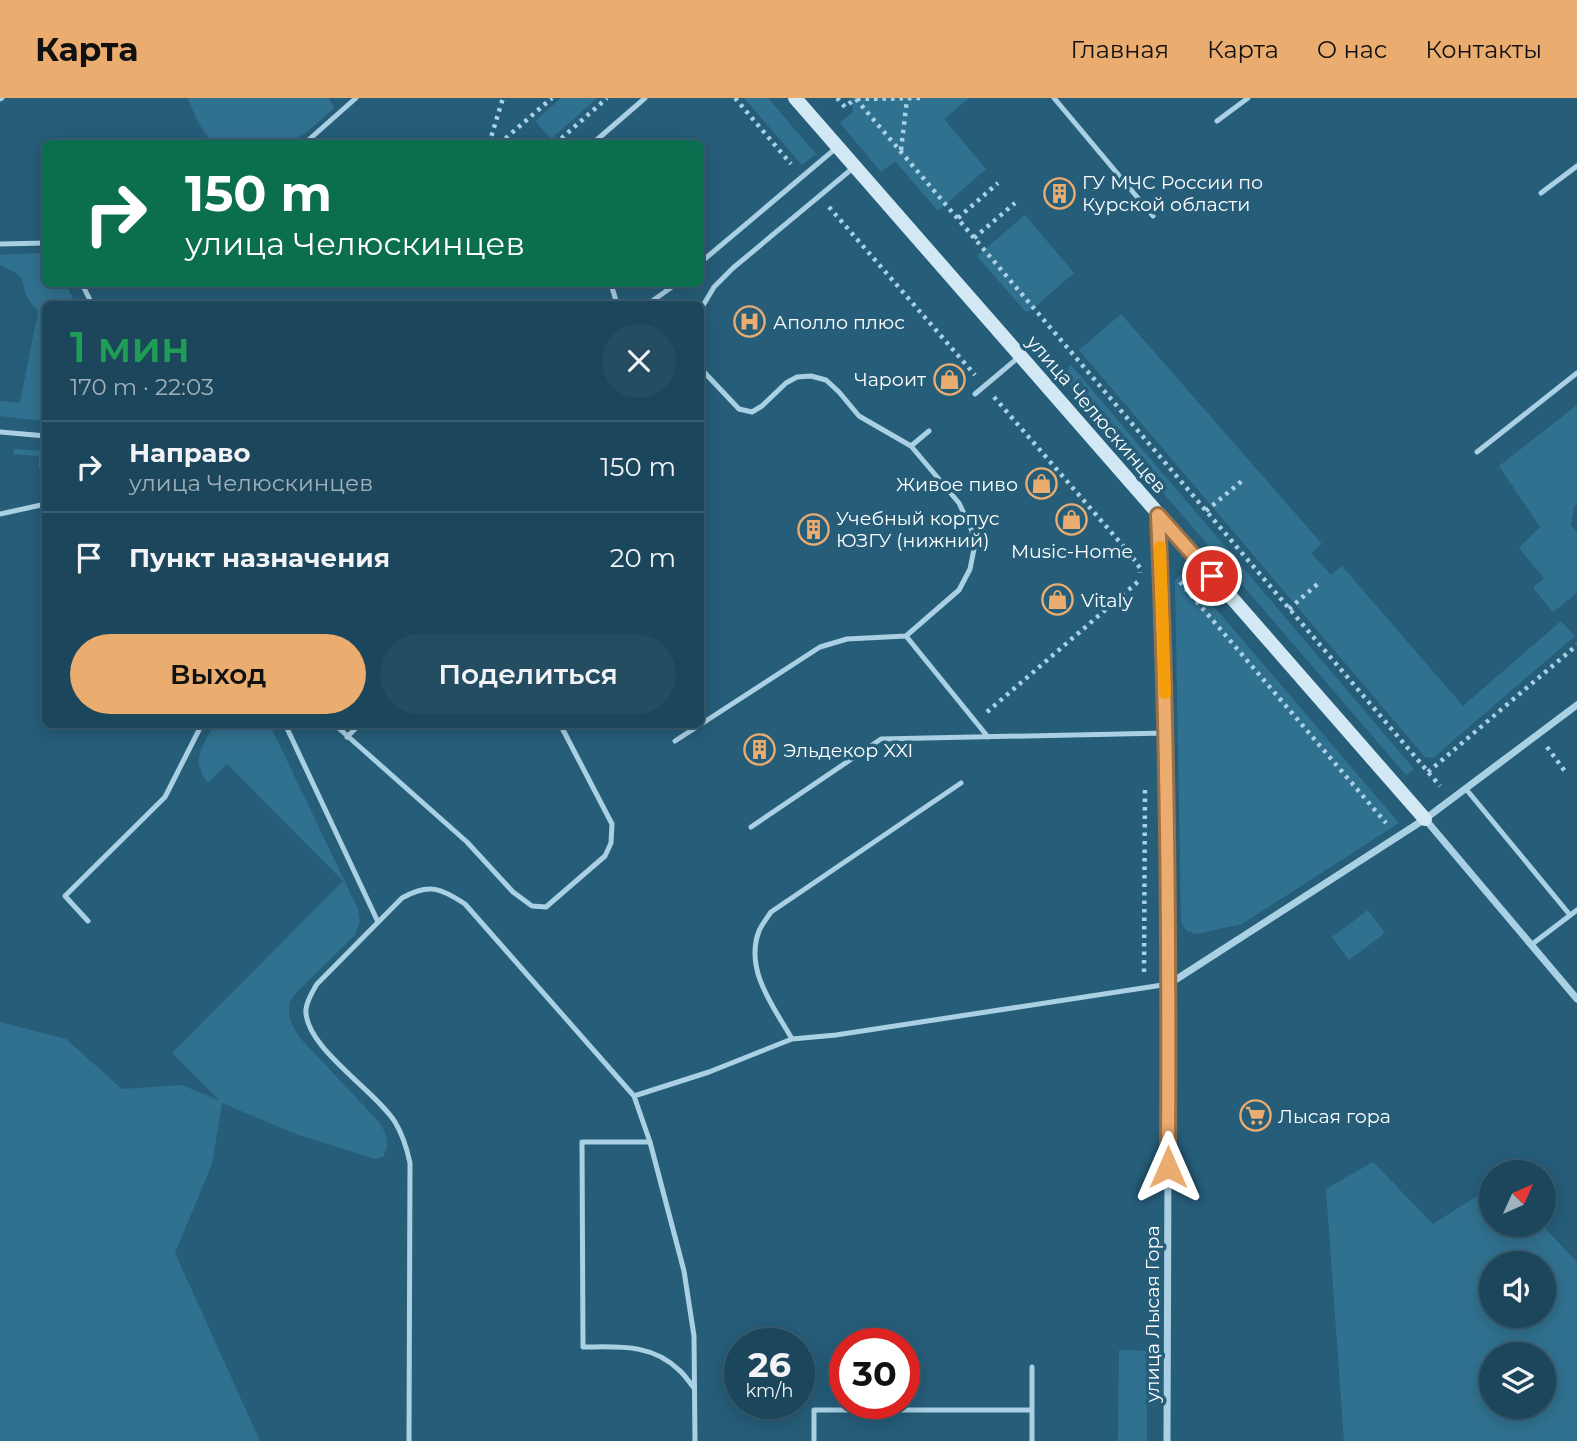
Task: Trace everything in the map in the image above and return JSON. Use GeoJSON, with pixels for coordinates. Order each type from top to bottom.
{"type":"FeatureCollection","features":[{"type":"Feature","properties":{"kind":"street","name":"улица Челюскинцев"},"geometry":{"type":"LineString","coordinates":[[795,98],[1425,819]]}},
{"type":"Feature","properties":{"kind":"street","name":"улица Лысая Гора"},"geometry":{"type":"LineString","coordinates":[[1158,515],[1166,733],[1169,984],[1167,1441]]}},
{"type":"Feature","properties":{"kind":"street"},"geometry":{"type":"LineString","coordinates":[[1169,984],[1425,819],[1577,705]]}},
{"type":"Feature","properties":{"kind":"street"},"geometry":{"type":"LineString","coordinates":[[1425,819],[1577,999]]}},
{"type":"Feature","properties":{"kind":"lane"},"geometry":{"type":"LineString","coordinates":[[309,140],[356,98]]}},
{"type":"Feature","properties":{"kind":"lane"},"geometry":{"type":"LineString","coordinates":[[597,140],[645,98]]}},
{"type":"Feature","properties":{"kind":"lane"},"geometry":{"type":"LineString","coordinates":[[1054,98],[1153,216]]}},
{"type":"Feature","properties":{"kind":"lane"},"geometry":{"type":"LineString","coordinates":[[1217,121],[1248,98]]}},
{"type":"Feature","properties":{"kind":"lane"},"geometry":{"type":"LineString","coordinates":[[704,260],[838,147]]}},
{"type":"Feature","properties":{"kind":"lane"},"geometry":{"type":"LineString","coordinates":[[704,304],[714,287],[733,268],[855,166]]}},
{"type":"Feature","properties":{"kind":"lane"},"geometry":{"type":"LineString","coordinates":[[1541,193],[1577,166]]}},
{"type":"Feature","properties":{"kind":"lane"},"geometry":{"type":"LineString","coordinates":[[0,244],[42,243]]}},
{"type":"Feature","properties":{"kind":"lane"},"geometry":{"type":"LineString","coordinates":[[652,301],[672,287]]}},
{"type":"Feature","properties":{"kind":"lane"},"geometry":{"type":"LineString","coordinates":[[975,394],[1020,356]]}},
{"type":"Feature","properties":{"kind":"lane"},"geometry":{"type":"LineString","coordinates":[[704,372],[739,408],[752,412],[797,377],[811,376],[826,380],[859,416],[911,446],[959,503],[972,531],[974,549],[970,569],[959,590],[906,636],[846,639],[820,647],[704,722]]}},
{"type":"Feature","properties":{"kind":"lane"},"geometry":{"type":"LineString","coordinates":[[1477,452],[1577,373]]}},
{"type":"Feature","properties":{"kind":"lane"},"geometry":{"type":"LineString","coordinates":[[911,446],[929,431]]}},
{"type":"Feature","properties":{"kind":"lane"},"geometry":{"type":"LineString","coordinates":[[0,432],[42,436]]}},
{"type":"Feature","properties":{"kind":"lane"},"geometry":{"type":"LineString","coordinates":[[0,514],[42,506]]}},
{"type":"Feature","properties":{"kind":"lane"},"geometry":{"type":"LineString","coordinates":[[906,636],[988,737]]}},
{"type":"Feature","properties":{"kind":"lane"},"geometry":{"type":"LineString","coordinates":[[88,920],[65,896],[165,797],[200,728]]}},
{"type":"Feature","properties":{"kind":"lane"},"geometry":{"type":"LineString","coordinates":[[287,728],[378,922]]}},
{"type":"Feature","properties":{"kind":"lane"},"geometry":{"type":"LineString","coordinates":[[338,728],[467,842],[513,892],[532,906],[546,908],[605,856],[611,843],[612,824],[562,728]]}},
{"type":"Feature","properties":{"kind":"lane"},"geometry":{"type":"LineString","coordinates":[[347,737],[356,728]]}},
{"type":"Feature","properties":{"kind":"lane"},"geometry":{"type":"LineString","coordinates":[[675,741],[695,728]]}},
{"type":"Feature","properties":{"kind":"lane"},"geometry":{"type":"LineString","coordinates":[[751,827],[881,739],[1166,733]]}},
{"type":"Feature","properties":{"kind":"lane"},"geometry":{"type":"LineString","coordinates":[[792,1039],[761,986],[755,942],[760,928],[771,912],[961,783]]}},
{"type":"Feature","properties":{"kind":"lane"},"geometry":{"type":"LineString","coordinates":[[1466,789],[1570,915]]}},
{"type":"Feature","properties":{"kind":"lane"},"geometry":{"type":"LineString","coordinates":[[409,1441],[410,1163],[407,1146],[395,1122],[318,1042],[310,1027],[306,1009],[317,984],[402,898],[416,890],[431,888],[448,892],[465,904],[634,1096],[650,1142],[684,1271],[694,1336],[695,1441]]}},
{"type":"Feature","properties":{"kind":"lane"},"geometry":{"type":"LineString","coordinates":[[1531,945],[1577,910]]}},
{"type":"Feature","properties":{"kind":"lane"},"geometry":{"type":"LineString","coordinates":[[634,1096],[709,1072],[792,1039],[836,1035],[1169,984]]}},
{"type":"Feature","properties":{"kind":"lane"},"geometry":{"type":"LineString","coordinates":[[650,1142],[582,1142],[583,1347],[633,1347],[657,1354],[679,1369],[695,1389]]}},
{"type":"Feature","properties":{"kind":"lane"},"geometry":{"type":"LineString","coordinates":[[1032,1367],[1032,1441]]}},
{"type":"Feature","properties":{"kind":"lane"},"geometry":{"type":"LineString","coordinates":[[814,1441],[814,1410],[1032,1410]]}},
{"type":"Feature","properties":{"kind":"path"},"geometry":{"type":"LineString","coordinates":[[490,140],[503,98]]}},
{"type":"Feature","properties":{"kind":"path"},"geometry":{"type":"LineString","coordinates":[[504,140],[552,98]]}},
{"type":"Feature","properties":{"kind":"path"},"geometry":{"type":"LineString","coordinates":[[560,140],[607,98]]}},
{"type":"Feature","properties":{"kind":"path"},"geometry":{"type":"LineString","coordinates":[[734,98],[803,177]]}},
{"type":"Feature","properties":{"kind":"path"},"geometry":{"type":"LineString","coordinates":[[837,98],[845,107],[856,98],[924,98]]}},
{"type":"Feature","properties":{"kind":"path"},"geometry":{"type":"LineString","coordinates":[[856,98],[1452,800]]}},
{"type":"Feature","properties":{"kind":"path"},"geometry":{"type":"LineString","coordinates":[[901,152],[906,99]]}},
{"type":"Feature","properties":{"kind":"path"},"geometry":{"type":"LineString","coordinates":[[958,218],[998,183]]}},
{"type":"Feature","properties":{"kind":"path"},"geometry":{"type":"LineString","coordinates":[[819,196],[1131,555],[1140,568],[1141,593]]}},
{"type":"Feature","properties":{"kind":"path"},"geometry":{"type":"LineString","coordinates":[[974,238],[1014,203]]}},
{"type":"Feature","properties":{"kind":"path"},"geometry":{"type":"LineString","coordinates":[[1206,511],[1243,480]]}},
{"type":"Feature","properties":{"kind":"path"},"geometry":{"type":"LineString","coordinates":[[1131,555],[1168,567],[1398,837]]}},
{"type":"Feature","properties":{"kind":"path"},"geometry":{"type":"LineString","coordinates":[[976,722],[1140,579]]}},
{"type":"Feature","properties":{"kind":"path"},"geometry":{"type":"LineString","coordinates":[[1289,609],[1321,581]]}},
{"type":"Feature","properties":{"kind":"path"},"geometry":{"type":"LineString","coordinates":[[1428,772],[1577,645]]}},
{"type":"Feature","properties":{"kind":"path"},"geometry":{"type":"LineString","coordinates":[[1538,735],[1567,774]]}},
{"type":"Feature","properties":{"kind":"path"},"geometry":{"type":"LineString","coordinates":[[1144,988],[1145,777]]}},
{"type":"Feature","properties":{"kind":"shaded area"},"geometry":{"type":"Polygon","coordinates":[[[187,98],[329,98],[334,108],[305,134],[291,140],[210,140],[187,98]]]}},
{"type":"Feature","properties":{"kind":"shaded area"},"geometry":{"type":"Polygon","coordinates":[[[561,98],[597,98],[551,139],[535,121],[561,98]]]}},
{"type":"Feature","properties":{"kind":"shaded area"},"geometry":{"type":"Polygon","coordinates":[[[744,98],[768,98],[816,154],[802,165],[744,98]]]}},
{"type":"Feature","properties":{"kind":"shaded area"},"geometry":{"type":"Polygon","coordinates":[[[852,98],[969,98],[944,119],[986,169],[938,211],[895,161],[881,172],[840,123],[853,112],[852,98]]]}},
{"type":"Feature","properties":{"kind":"shaded area"},"geometry":{"type":"Polygon","coordinates":[[[1025,215],[1074,273],[1030,311],[1025,311],[977,256],[1025,215]]]}},
{"type":"Feature","properties":{"kind":"shaded area"},"geometry":{"type":"Polygon","coordinates":[[[42,254],[42,287],[68,287],[74,301],[42,301],[42,421],[0,416],[1,401],[20,403],[38,311],[25,292],[22,279],[15,272],[0,265],[0,255],[42,254]]]}},
{"type":"Feature","properties":{"kind":"shaded area"},"geometry":{"type":"Polygon","coordinates":[[[1121,314],[1322,544],[1311,553],[1331,575],[1342,566],[1463,706],[1561,621],[1575,636],[1433,758],[1425,757],[1079,350],[1121,314]]]}},
{"type":"Feature","properties":{"kind":"shaded area"},"geometry":{"type":"Polygon","coordinates":[[[1070,364],[1414,769],[1406,775],[1065,379],[1070,364]]]}},
{"type":"Feature","properties":{"kind":"shaded area"},"geometry":{"type":"Polygon","coordinates":[[[1577,405],[1577,504],[1571,525],[1577,533],[1577,593],[1553,612],[1533,588],[1544,578],[1519,548],[1540,527],[1499,466],[1577,405]]]}},
{"type":"Feature","properties":{"kind":"shaded area"},"geometry":{"type":"Polygon","coordinates":[[[14,449],[42,451],[42,468],[39,469],[39,456],[13,454],[14,449]]]}},
{"type":"Feature","properties":{"kind":"shaded area"},"geometry":{"type":"Polygon","coordinates":[[[1181,574],[1187,575],[1399,823],[1242,924],[1197,934],[1187,931],[1181,923],[1175,580],[1181,574]]]}},
{"type":"Feature","properties":{"kind":"shaded area"},"geometry":{"type":"Polygon","coordinates":[[[212,728],[271,728],[358,909],[360,922],[355,935],[296,993],[290,1001],[290,1020],[301,1039],[380,1123],[387,1140],[385,1152],[383,1157],[375,1159],[296,1134],[222,1103],[212,1164],[175,1253],[260,1441],[0,1441],[0,1022],[66,1039],[122,1089],[182,1085],[220,1101],[172,1053],[343,881],[227,764],[208,783],[200,767],[202,747],[212,728]]]}},
{"type":"Feature","properties":{"kind":"shaded area"},"geometry":{"type":"Polygon","coordinates":[[[1368,910],[1385,933],[1349,960],[1332,937],[1368,910]]]}},
{"type":"Feature","properties":{"kind":"shaded area"},"geometry":{"type":"Polygon","coordinates":[[[1373,1162],[1433,1224],[1479,1195],[1479,1237],[1553,1237],[1577,1262],[1577,1441],[1344,1441],[1326,1189],[1373,1162]]]}},
{"type":"Feature","properties":{"kind":"shaded area"},"geometry":{"type":"Polygon","coordinates":[[[1119,1350],[1147,1351],[1147,1441],[1118,1441],[1119,1350]]]}},
{"type":"Feature","properties":{"kind":"slow traffic"},"geometry":{"type":"LineString","coordinates":[[1160,547],[1165,693]]}},
{"type":"Feature","properties":{"kind":"place","name":"ГУ МЧС России по Курской области"},"geometry":{"type":"Point","coordinates":[1059,193]}},
{"type":"Feature","properties":{"kind":"place","name":"Аполло плюс"},"geometry":{"type":"Point","coordinates":[750,322]}},
{"type":"Feature","properties":{"kind":"place","name":"Чароит"},"geometry":{"type":"Point","coordinates":[949,379]}},
{"type":"Feature","properties":{"kind":"place","name":"Живое пиво"},"geometry":{"type":"Point","coordinates":[1041,484]}},
{"type":"Feature","properties":{"kind":"place","name":"Music-Home"},"geometry":{"type":"Point","coordinates":[1072,520]}},
{"type":"Feature","properties":{"kind":"place","name":"Учебный корпус ЮЗГУ (нижний)"},"geometry":{"type":"Point","coordinates":[813,529]}},
{"type":"Feature","properties":{"kind":"place","name":"Vitaly"},"geometry":{"type":"Point","coordinates":[1058,600]}},
{"type":"Feature","properties":{"kind":"place","name":"Эльдекор XXI"},"geometry":{"type":"Point","coordinates":[760,750]}},
{"type":"Feature","properties":{"kind":"place","name":"Лысая гора"},"geometry":{"type":"Point","coordinates":[1255,1116]}},
{"type":"Feature","properties":{"kind":"route"},"geometry":{"type":"LineString","coordinates":[[1168,1167],[1166,733],[1158,515],[1212,576]]}}]}
